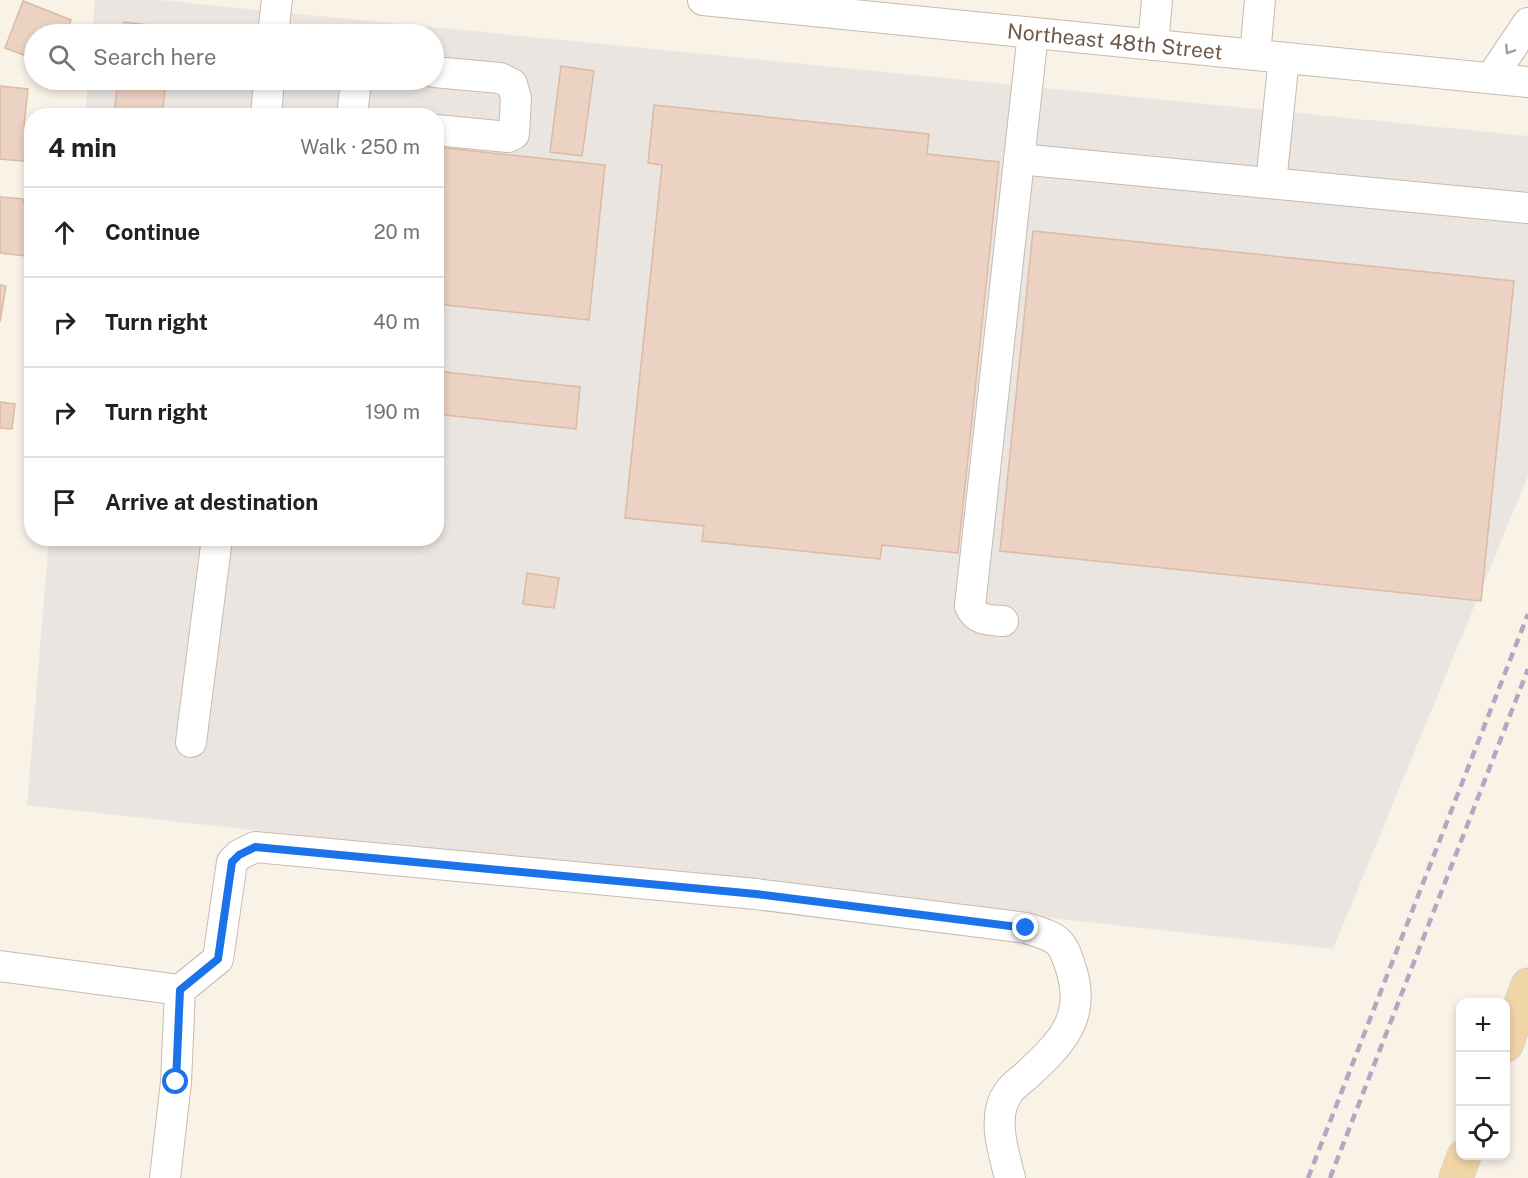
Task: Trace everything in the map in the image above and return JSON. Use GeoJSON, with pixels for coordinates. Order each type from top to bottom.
{"type":"FeatureCollection","features":[{"type":"Feature","properties":{"kind":"main road"},"geometry":{"type":"LineString","coordinates":[[1510,1034],[1528,985]]}},
{"type":"Feature","properties":{"kind":"main road"},"geometry":{"type":"LineString","coordinates":[[1456,1178],[1462,1160]]}},
{"type":"Feature","properties":{"kind":"street"},"geometry":{"type":"LineString","coordinates":[[274,24],[277,0]]}},
{"type":"Feature","properties":{"kind":"street","name":"Northeast 48th Street"},"geometry":{"type":"LineString","coordinates":[[703,0],[925,11],[1033,33],[1528,82]]}},
{"type":"Feature","properties":{"kind":"street"},"geometry":{"type":"LineString","coordinates":[[1153,45],[1157,0]]}},
{"type":"Feature","properties":{"kind":"street"},"geometry":{"type":"LineString","coordinates":[[1260,0],[1270,56],[1271,183]]}},
{"type":"Feature","properties":{"kind":"street"},"geometry":{"type":"LineString","coordinates":[[1491,78],[1528,23]]}},
{"type":"Feature","properties":{"kind":"street"},"geometry":{"type":"LineString","coordinates":[[1003,621],[980,619],[973,614],[970,606],[1033,33]]}},
{"type":"Feature","properties":{"kind":"street"},"geometry":{"type":"LineString","coordinates":[[444,73],[500,78],[512,84],[516,98],[514,134],[508,137],[444,131]]}},
{"type":"Feature","properties":{"kind":"street"},"geometry":{"type":"LineString","coordinates":[[267,108],[268,90]]}},
{"type":"Feature","properties":{"kind":"street"},"geometry":{"type":"LineString","coordinates":[[353,108],[355,90]]}},
{"type":"Feature","properties":{"kind":"street"},"geometry":{"type":"LineString","coordinates":[[1019,159],[1528,208]]}},
{"type":"Feature","properties":{"kind":"street"},"geometry":{"type":"LineString","coordinates":[[191,742],[216,546]]}},
{"type":"Feature","properties":{"kind":"street"},"geometry":{"type":"LineString","coordinates":[[0,966],[180,990],[218,959],[232,862],[239,855],[255,847],[756,894],[1026,928],[1055,937],[1067,955],[1075,981],[1076,1003],[1071,1025],[1058,1045],[1007,1094],[1001,1112],[999,1131],[1010,1178]]}},
{"type":"Feature","properties":{"kind":"street"},"geometry":{"type":"LineString","coordinates":[[165,1178],[176,1082],[180,990]]}},
{"type":"Feature","properties":{"kind":"shaded area"},"geometry":{"type":"Polygon","coordinates":[[[95,0],[159,0],[401,24],[93,24],[95,0]]]}},
{"type":"Feature","properties":{"kind":"shaded area"},"geometry":{"type":"Polygon","coordinates":[[[444,28],[1528,136],[1528,476],[1333,949],[27,805],[48,546],[444,546],[444,108],[86,108],[87,90],[444,90],[444,28]]]}},
{"type":"Feature","properties":{"kind":"building"},"geometry":{"type":"Polygon","coordinates":[[[23,1],[71,20],[70,24],[24,24],[24,55],[5,48],[23,1]]]}},
{"type":"Feature","properties":{"kind":"building"},"geometry":{"type":"Polygon","coordinates":[[[561,66],[594,71],[582,156],[550,152],[561,66]]]}},
{"type":"Feature","properties":{"kind":"building"},"geometry":{"type":"Polygon","coordinates":[[[0,86],[28,90],[26,108],[24,108],[24,161],[0,159],[0,86]]]}},
{"type":"Feature","properties":{"kind":"building"},"geometry":{"type":"Polygon","coordinates":[[[117,90],[165,90],[163,108],[115,108],[117,90]]]}},
{"type":"Feature","properties":{"kind":"building"},"geometry":{"type":"Polygon","coordinates":[[[654,105],[929,134],[927,154],[999,162],[958,553],[882,545],[880,559],[702,541],[704,526],[625,518],[662,165],[648,163],[654,105]]]}},
{"type":"Feature","properties":{"kind":"building"},"geometry":{"type":"Polygon","coordinates":[[[444,148],[605,165],[589,320],[444,305],[444,148]]]}},
{"type":"Feature","properties":{"kind":"building"},"geometry":{"type":"Polygon","coordinates":[[[0,197],[23,199],[24,256],[0,253],[0,197]]]}},
{"type":"Feature","properties":{"kind":"building"},"geometry":{"type":"Polygon","coordinates":[[[1033,231],[1514,281],[1481,601],[1000,551],[1033,231]]]}},
{"type":"Feature","properties":{"kind":"building"},"geometry":{"type":"Polygon","coordinates":[[[0,285],[6,286],[0,322],[0,285]]]}},
{"type":"Feature","properties":{"kind":"building"},"geometry":{"type":"Polygon","coordinates":[[[444,372],[580,387],[576,429],[444,415],[444,372]]]}},
{"type":"Feature","properties":{"kind":"building"},"geometry":{"type":"Polygon","coordinates":[[[0,402],[15,404],[12,429],[0,428],[0,402]]]}},
{"type":"Feature","properties":{"kind":"building"},"geometry":{"type":"Polygon","coordinates":[[[527,573],[559,578],[554,608],[523,604],[527,573]]]}},
{"type":"Feature","properties":{"kind":"railway"},"geometry":{"type":"LineString","coordinates":[[1308,1178],[1528,614]]}},
{"type":"Feature","properties":{"kind":"railway"},"geometry":{"type":"LineString","coordinates":[[1330,1178],[1528,669]]}},
{"type":"Feature","properties":{"kind":"route"},"geometry":{"type":"LineString","coordinates":[[176,1082],[180,990],[218,959],[229,870],[232,862],[239,855],[255,847],[756,894],[1026,928]]}}]}
